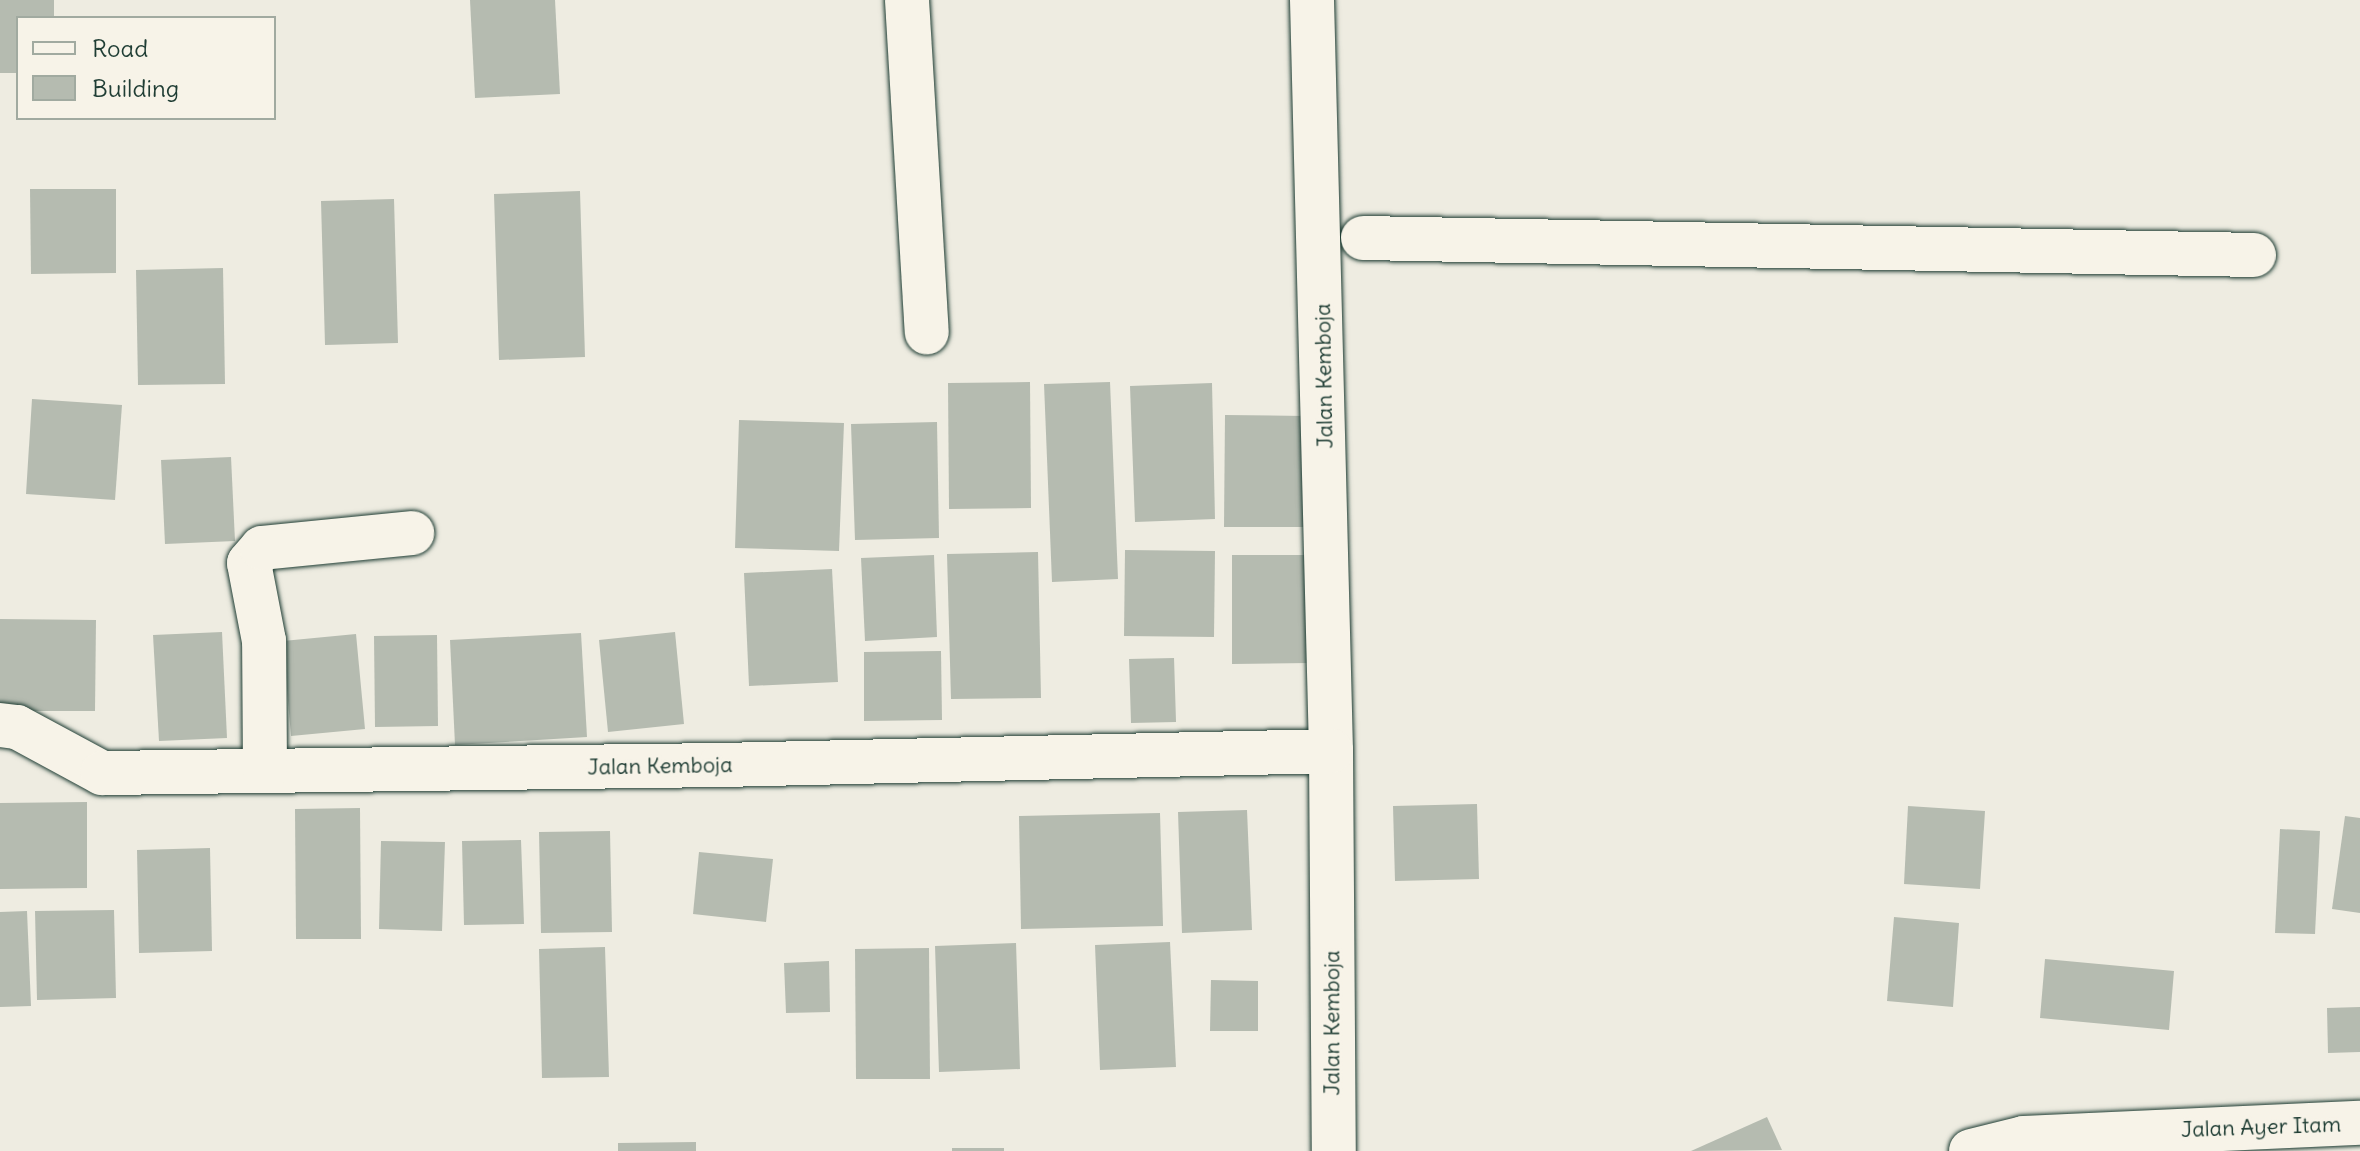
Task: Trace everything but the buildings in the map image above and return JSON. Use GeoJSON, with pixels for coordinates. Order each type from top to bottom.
{"type":"FeatureCollection","features":[{"type":"Feature","properties":{"kind":"street"},"geometry":{"type":"LineString","coordinates":[[907,0],[927,332]]}},
{"type":"Feature","properties":{"kind":"street","name":"Jalan Kemboja"},"geometry":{"type":"LineString","coordinates":[[1312,0],[1331,751],[1334,1151]]}},
{"type":"Feature","properties":{"kind":"street"},"geometry":{"type":"LineString","coordinates":[[1363,238],[2254,255]]}},
{"type":"Feature","properties":{"kind":"street"},"geometry":{"type":"LineString","coordinates":[[265,771],[264,641],[249,563],[262,548],[412,533]]}},
{"type":"Feature","properties":{"kind":"street","name":"Jalan Kemboja"},"geometry":{"type":"LineString","coordinates":[[0,725],[17,727],[102,773],[737,765],[1331,751]]}},
{"type":"Feature","properties":{"kind":"street","name":"Jalan Ayer Itam"},"geometry":{"type":"LineString","coordinates":[[1971,1151],[2024,1138],[2360,1123]]}}]}
